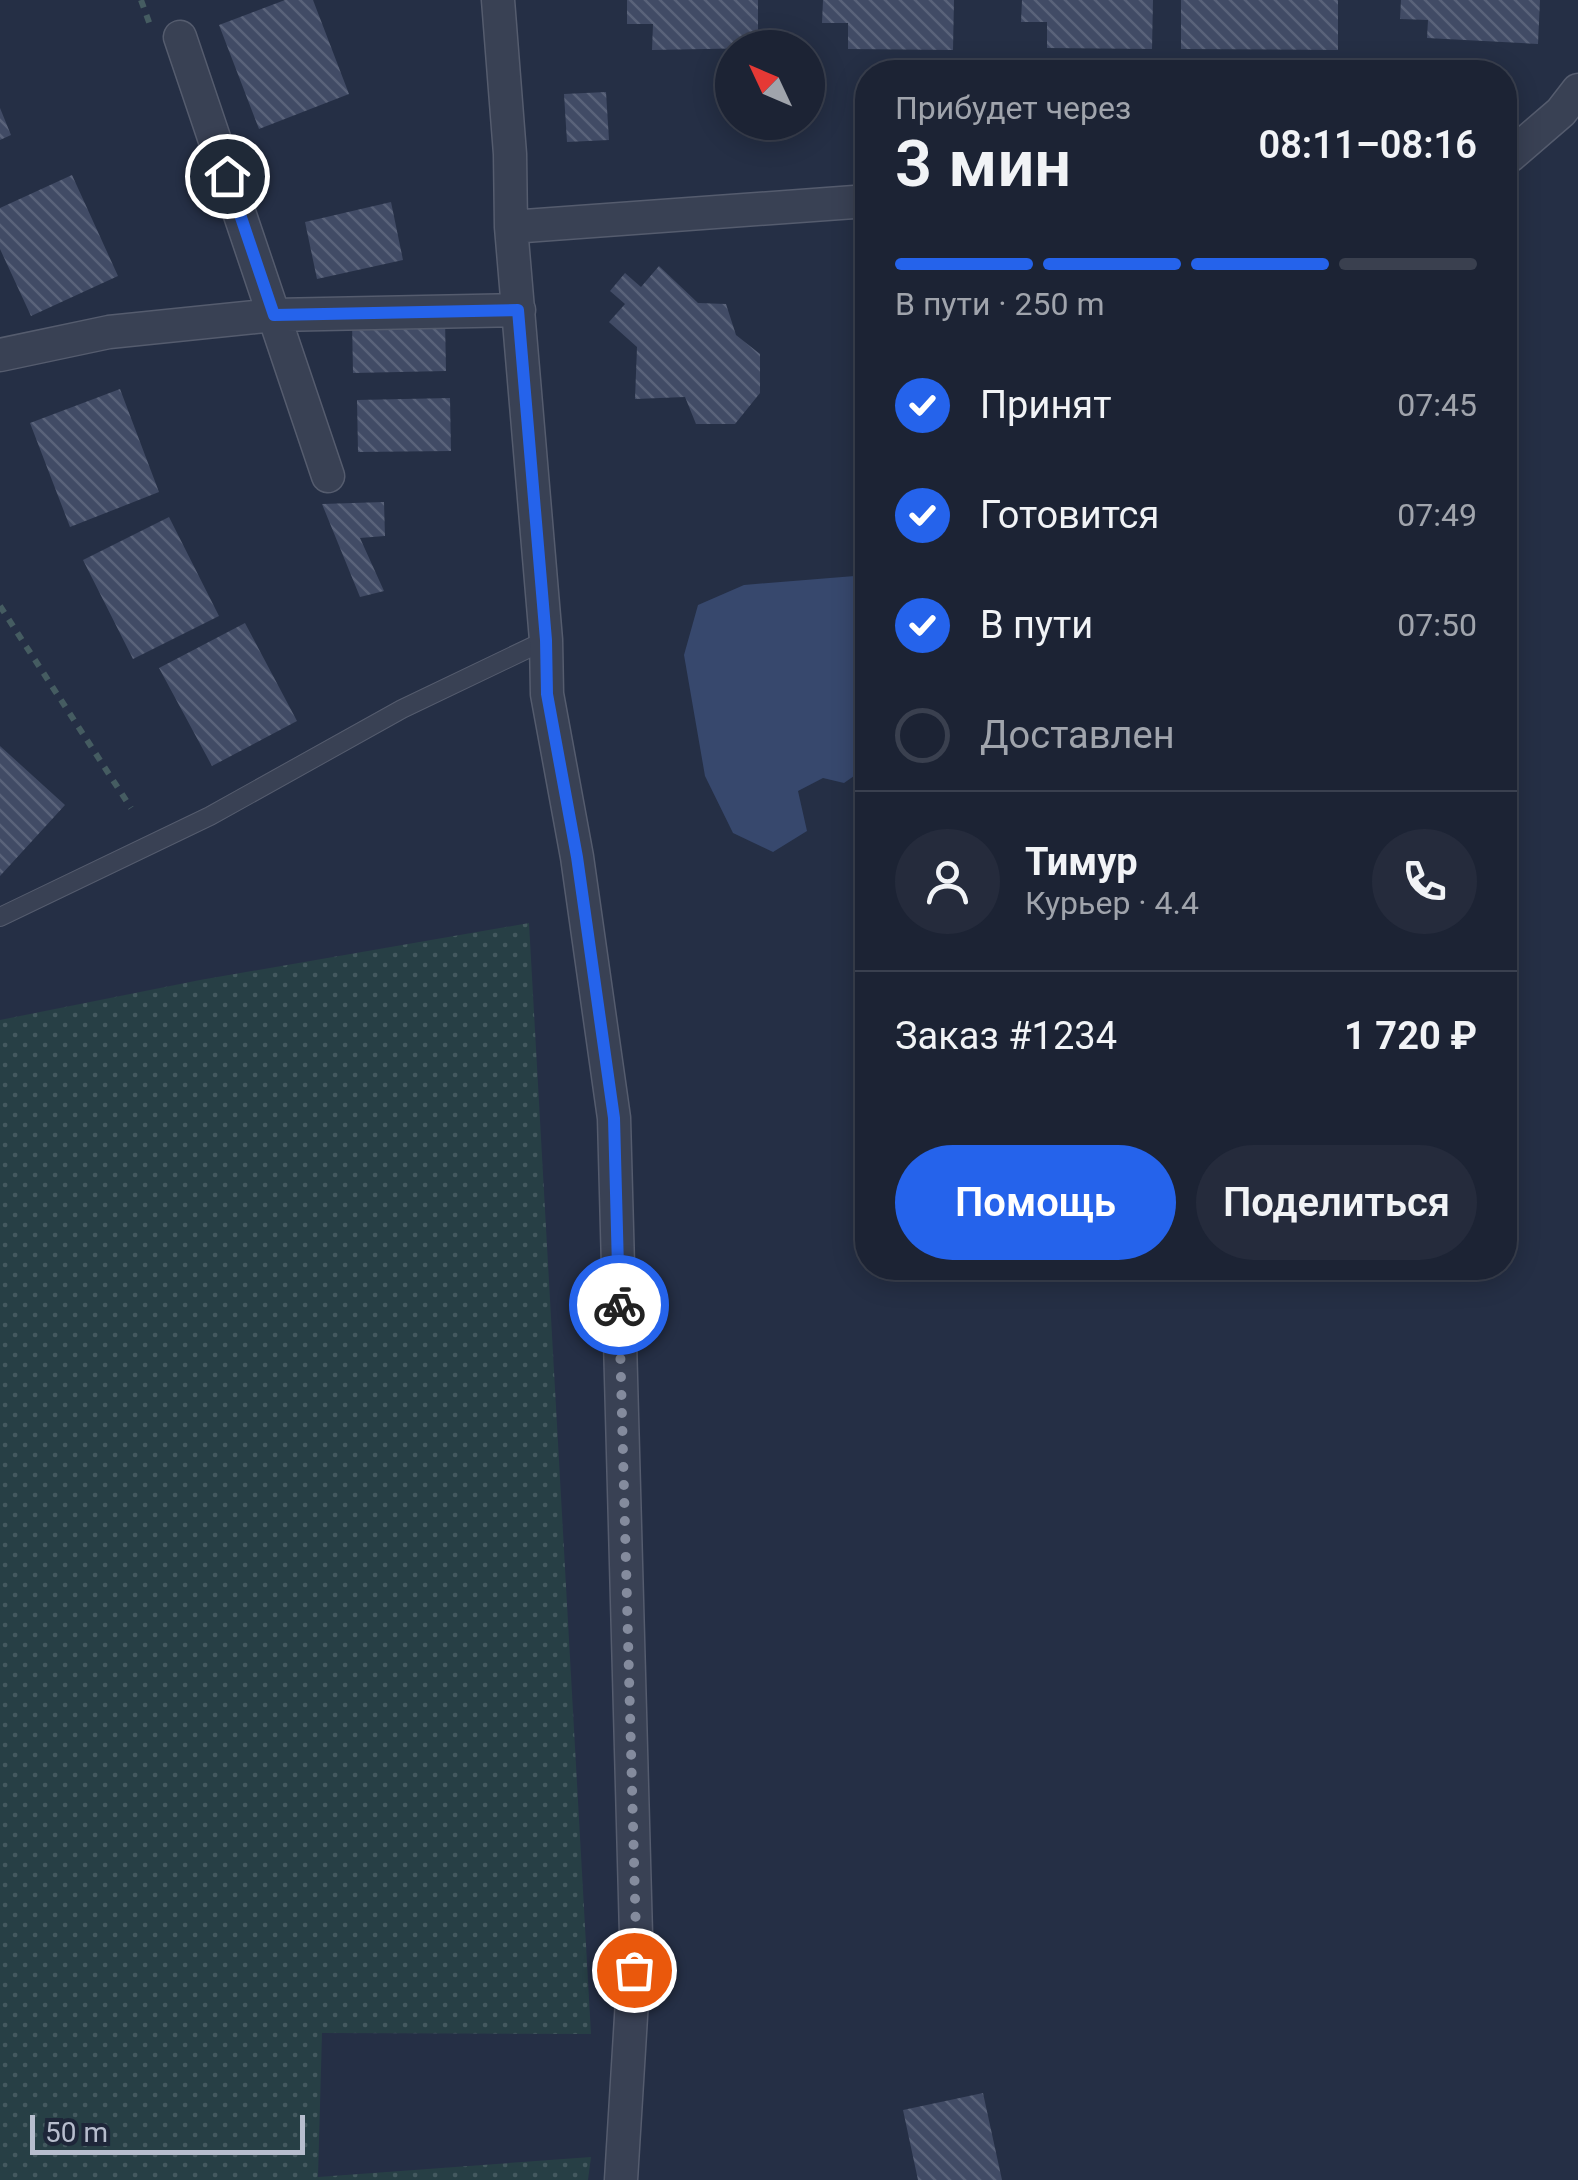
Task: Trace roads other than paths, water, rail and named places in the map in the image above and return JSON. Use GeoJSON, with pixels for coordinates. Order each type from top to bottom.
{"type":"FeatureCollection","features":[{"type":"Feature","properties":{"kind":"street"},"geometry":{"type":"LineString","coordinates":[[498,0],[547,694],[577,857],[614,1118],[636,1935],[620,2180]]}},
{"type":"Feature","properties":{"kind":"street"},"geometry":{"type":"LineString","coordinates":[[167,37],[274,315],[328,476]]}},
{"type":"Feature","properties":{"kind":"street"},"geometry":{"type":"LineString","coordinates":[[1517,150],[1562,112],[1578,90]]}},
{"type":"Feature","properties":{"kind":"street"},"geometry":{"type":"LineString","coordinates":[[511,226],[855,203]]}},
{"type":"Feature","properties":{"kind":"street"},"geometry":{"type":"LineString","coordinates":[[0,355],[109,332],[274,315],[518,310]]}},
{"type":"Feature","properties":{"kind":"lane"},"geometry":{"type":"LineString","coordinates":[[0,918],[210,816],[402,708],[546,640]]}},
{"type":"Feature","properties":{"kind":"water"},"geometry":{"type":"Polygon","coordinates":[[[855,576],[855,775],[844,783],[823,778],[798,791],[807,831],[773,852],[733,833],[705,776],[684,655],[698,605],[744,585],[855,576]]]}}]}
